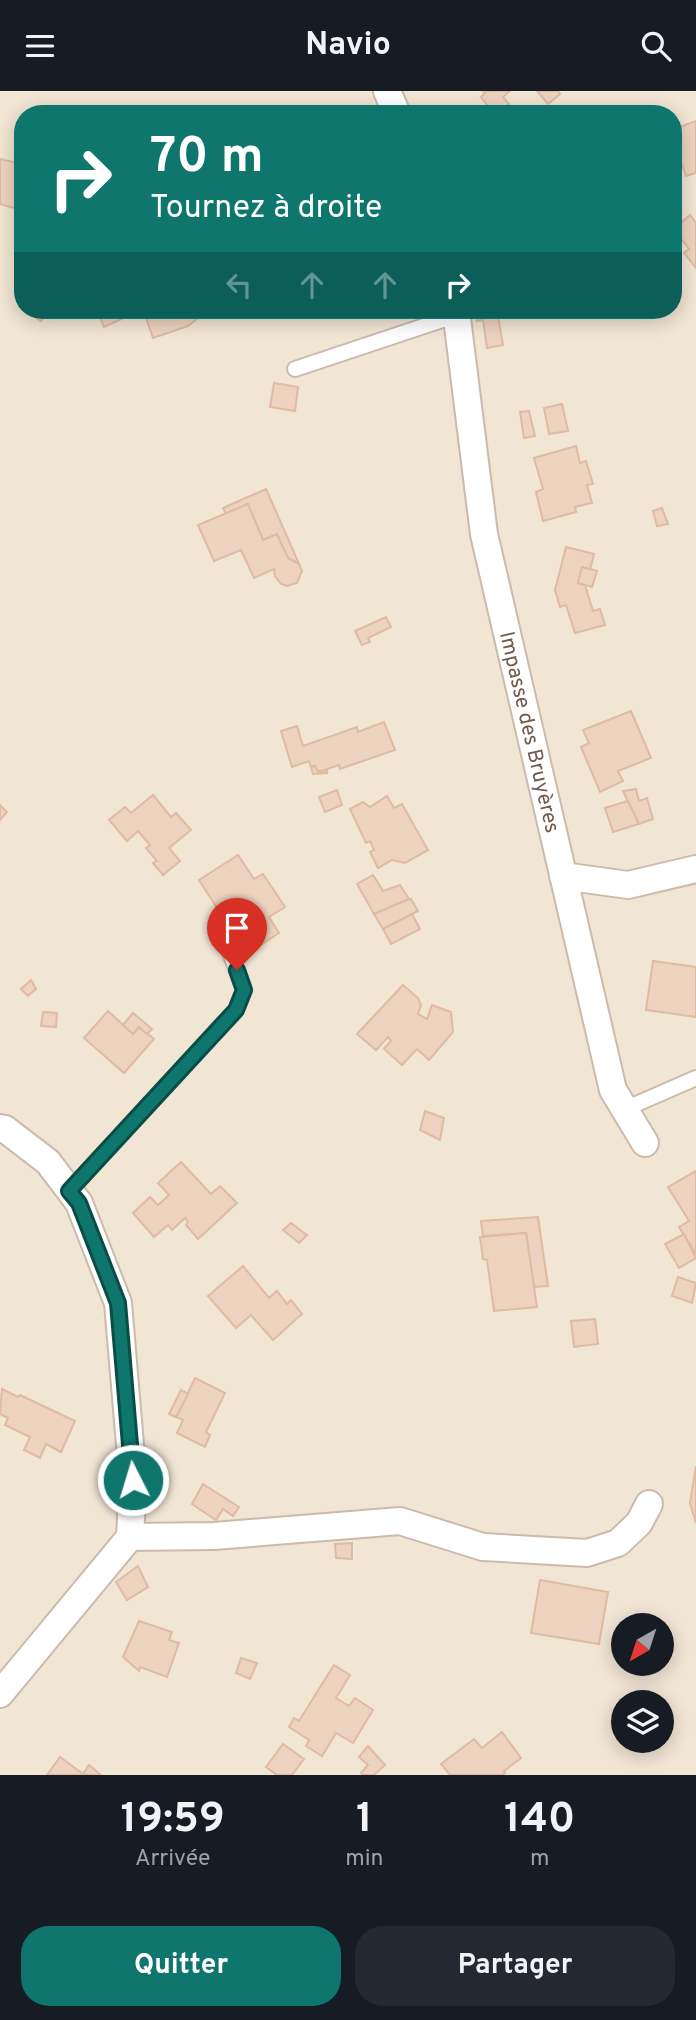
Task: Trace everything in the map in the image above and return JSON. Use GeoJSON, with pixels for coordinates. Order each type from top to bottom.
{"type":"FeatureCollection","features":[{"type":"Feature","properties":{"kind":"street","name":"Impasse des Bruyères"},"geometry":{"type":"LineString","coordinates":[[457,319],[484,534],[613,1090],[645,1143]]}},
{"type":"Feature","properties":{"kind":"street"},"geometry":{"type":"LineString","coordinates":[[563,876],[628,885],[696,869]]}},
{"type":"Feature","properties":{"kind":"street"},"geometry":{"type":"LineString","coordinates":[[0,1128],[48,1162],[79,1203],[118,1303],[133,1480],[130,1537],[0,1694]]}},
{"type":"Feature","properties":{"kind":"street"},"geometry":{"type":"LineString","coordinates":[[130,1537],[214,1536],[400,1521],[483,1547],[587,1553],[618,1543],[639,1523],[649,1504]]}},
{"type":"Feature","properties":{"kind":"lane"},"geometry":{"type":"LineString","coordinates":[[295,369],[439,319]]}},
{"type":"Feature","properties":{"kind":"lane"},"geometry":{"type":"LineString","coordinates":[[69,1191],[236,1010],[244,990],[229,950]]}},
{"type":"Feature","properties":{"kind":"lane"},"geometry":{"type":"LineString","coordinates":[[625,1109],[696,1077]]}},
{"type":"Feature","properties":{"kind":"shaded area"},"geometry":{"type":"Polygon","coordinates":[[[0,91],[696,91],[696,1775],[0,1775],[0,91]]]}},
{"type":"Feature","properties":{"kind":"building"},"geometry":{"type":"Polygon","coordinates":[[[483,91],[510,91],[503,97],[509,104],[487,105],[481,97],[485,93],[483,91]]]}},
{"type":"Feature","properties":{"kind":"building"},"geometry":{"type":"Polygon","coordinates":[[[537,91],[558,91],[560,94],[548,104],[537,91]]]}},
{"type":"Feature","properties":{"kind":"building"},"geometry":{"type":"Polygon","coordinates":[[[696,121],[696,173],[686,176],[682,164],[682,126],[696,121]]]}},
{"type":"Feature","properties":{"kind":"building"},"geometry":{"type":"Polygon","coordinates":[[[0,159],[14,162],[14,208],[0,204],[0,159]]]}},
{"type":"Feature","properties":{"kind":"building"},"geometry":{"type":"Polygon","coordinates":[[[690,215],[696,223],[696,268],[684,253],[689,249],[682,240],[682,222],[690,215]]]}},
{"type":"Feature","properties":{"kind":"building"},"geometry":{"type":"Polygon","coordinates":[[[101,319],[122,319],[104,327],[101,319]]]}},
{"type":"Feature","properties":{"kind":"building"},"geometry":{"type":"Polygon","coordinates":[[[146,319],[197,319],[188,326],[153,338],[146,319]]]}},
{"type":"Feature","properties":{"kind":"building"},"geometry":{"type":"Polygon","coordinates":[[[477,319],[499,319],[503,345],[487,348],[483,320],[477,319]]]}},
{"type":"Feature","properties":{"kind":"building"},"geometry":{"type":"Polygon","coordinates":[[[274,383],[298,387],[295,411],[270,407],[274,383]]]}},
{"type":"Feature","properties":{"kind":"building"},"geometry":{"type":"Polygon","coordinates":[[[562,404],[568,431],[549,434],[544,408],[562,404]]]}},
{"type":"Feature","properties":{"kind":"building"},"geometry":{"type":"Polygon","coordinates":[[[529,411],[535,436],[524,438],[520,412],[529,411]]]}},
{"type":"Feature","properties":{"kind":"building"},"geometry":{"type":"Polygon","coordinates":[[[576,446],[580,463],[586,461],[593,484],[587,485],[592,503],[575,507],[576,512],[543,521],[536,492],[543,489],[534,458],[576,446]]]}},
{"type":"Feature","properties":{"kind":"building"},"geometry":{"type":"Polygon","coordinates":[[[266,489],[299,564],[288,558],[277,534],[263,540],[248,504],[226,514],[223,508],[266,489]]]}},
{"type":"Feature","properties":{"kind":"building"},"geometry":{"type":"Polygon","coordinates":[[[248,504],[263,540],[277,534],[288,558],[299,564],[302,571],[297,583],[287,586],[281,584],[274,569],[254,578],[241,550],[214,561],[198,525],[248,504]]]}},
{"type":"Feature","properties":{"kind":"building"},"geometry":{"type":"Polygon","coordinates":[[[662,508],[668,524],[657,526],[653,511],[662,508]]]}},
{"type":"Feature","properties":{"kind":"building"},"geometry":{"type":"Polygon","coordinates":[[[566,547],[594,554],[590,570],[582,567],[578,583],[585,585],[593,611],[600,609],[605,625],[575,633],[566,605],[560,607],[555,590],[566,547]]]}},
{"type":"Feature","properties":{"kind":"building"},"geometry":{"type":"Polygon","coordinates":[[[582,567],[597,571],[592,587],[578,583],[582,567]]]}},
{"type":"Feature","properties":{"kind":"building"},"geometry":{"type":"Polygon","coordinates":[[[386,617],[391,627],[368,638],[370,642],[362,645],[355,631],[386,617]]]}},
{"type":"Feature","properties":{"kind":"building"},"geometry":{"type":"Polygon","coordinates":[[[631,711],[651,758],[618,771],[623,781],[600,792],[581,747],[589,743],[583,730],[631,711]]]}},
{"type":"Feature","properties":{"kind":"building"},"geometry":{"type":"Polygon","coordinates":[[[384,722],[395,750],[340,769],[339,765],[318,772],[315,766],[311,767],[309,761],[292,767],[281,731],[297,726],[303,746],[357,727],[358,732],[384,722]]]}},
{"type":"Feature","properties":{"kind":"building"},"geometry":{"type":"Polygon","coordinates":[[[315,766],[318,772],[327,770],[327,773],[313,774],[311,767],[315,766]]]}},
{"type":"Feature","properties":{"kind":"building"},"geometry":{"type":"Polygon","coordinates":[[[636,789],[639,801],[647,798],[653,819],[639,824],[623,791],[636,789]]]}},
{"type":"Feature","properties":{"kind":"building"},"geometry":{"type":"Polygon","coordinates":[[[337,790],[342,805],[325,812],[319,797],[337,790]]]}},
{"type":"Feature","properties":{"kind":"building"},"geometry":{"type":"Polygon","coordinates":[[[153,795],[171,817],[176,813],[191,830],[169,848],[180,861],[163,875],[153,863],[157,861],[146,848],[150,845],[138,831],[127,841],[109,820],[125,807],[131,813],[153,795]]]}},
{"type":"Feature","properties":{"kind":"building"},"geometry":{"type":"Polygon","coordinates":[[[387,796],[394,808],[402,804],[428,850],[405,863],[392,860],[378,868],[370,852],[374,850],[370,841],[366,843],[350,809],[363,802],[370,807],[387,796]]]}},
{"type":"Feature","properties":{"kind":"building"},"geometry":{"type":"Polygon","coordinates":[[[628,801],[639,824],[613,832],[605,808],[628,801]]]}},
{"type":"Feature","properties":{"kind":"building"},"geometry":{"type":"Polygon","coordinates":[[[0,805],[7,812],[0,820],[0,805]]]}},
{"type":"Feature","properties":{"kind":"building"},"geometry":{"type":"Polygon","coordinates":[[[238,855],[254,879],[263,874],[285,907],[269,917],[279,933],[250,952],[231,922],[255,908],[251,902],[224,919],[199,880],[238,855]]]}},
{"type":"Feature","properties":{"kind":"building"},"geometry":{"type":"Polygon","coordinates":[[[373,875],[383,891],[400,885],[409,899],[374,914],[357,884],[373,875]]]}},
{"type":"Feature","properties":{"kind":"building"},"geometry":{"type":"Polygon","coordinates":[[[409,899],[418,911],[383,929],[374,914],[409,899]]]}},
{"type":"Feature","properties":{"kind":"building"},"geometry":{"type":"Polygon","coordinates":[[[412,914],[420,929],[391,944],[383,929],[412,914]]]}},
{"type":"Feature","properties":{"kind":"building"},"geometry":{"type":"Polygon","coordinates":[[[653,961],[696,967],[696,1017],[646,1010],[653,961]]]}},
{"type":"Feature","properties":{"kind":"building"},"geometry":{"type":"Polygon","coordinates":[[[31,980],[36,989],[28,996],[21,989],[31,980]]]}},
{"type":"Feature","properties":{"kind":"building"},"geometry":{"type":"Polygon","coordinates":[[[403,985],[418,998],[421,1005],[418,1014],[427,1019],[432,1005],[451,1012],[453,1032],[429,1060],[417,1049],[402,1065],[384,1049],[391,1041],[388,1037],[376,1050],[357,1034],[403,985]]]}},
{"type":"Feature","properties":{"kind":"building"},"geometry":{"type":"Polygon","coordinates":[[[108,1011],[133,1034],[139,1027],[154,1039],[124,1073],[84,1038],[108,1011]]]}},
{"type":"Feature","properties":{"kind":"building"},"geometry":{"type":"Polygon","coordinates":[[[43,1012],[57,1013],[56,1027],[41,1026],[43,1012]]]}},
{"type":"Feature","properties":{"kind":"building"},"geometry":{"type":"Polygon","coordinates":[[[133,1013],[152,1029],[147,1034],[139,1027],[133,1034],[123,1025],[133,1013]]]}},
{"type":"Feature","properties":{"kind":"building"},"geometry":{"type":"Polygon","coordinates":[[[425,1111],[444,1118],[440,1140],[420,1130],[425,1111]]]}},
{"type":"Feature","properties":{"kind":"building"},"geometry":{"type":"Polygon","coordinates":[[[181,1162],[211,1194],[220,1186],[237,1203],[198,1239],[186,1225],[188,1222],[185,1218],[172,1230],[168,1225],[154,1237],[133,1213],[150,1197],[158,1205],[169,1195],[158,1183],[181,1162]]]}},
{"type":"Feature","properties":{"kind":"building"},"geometry":{"type":"Polygon","coordinates":[[[696,1171],[696,1254],[679,1227],[689,1221],[668,1187],[696,1171]]]}},
{"type":"Feature","properties":{"kind":"building"},"geometry":{"type":"Polygon","coordinates":[[[538,1217],[548,1286],[534,1287],[526,1233],[483,1236],[481,1221],[538,1217]]]}},
{"type":"Feature","properties":{"kind":"building"},"geometry":{"type":"Polygon","coordinates":[[[291,1223],[307,1235],[299,1243],[283,1230],[291,1223]]]}},
{"type":"Feature","properties":{"kind":"building"},"geometry":{"type":"Polygon","coordinates":[[[526,1233],[537,1307],[494,1311],[487,1260],[483,1259],[480,1237],[526,1233]]]}},
{"type":"Feature","properties":{"kind":"building"},"geometry":{"type":"Polygon","coordinates":[[[684,1234],[696,1258],[679,1268],[665,1244],[684,1234]]]}},
{"type":"Feature","properties":{"kind":"building"},"geometry":{"type":"Polygon","coordinates":[[[243,1266],[269,1298],[277,1291],[287,1304],[291,1300],[302,1314],[273,1340],[251,1315],[236,1328],[208,1296],[243,1266]]]}},
{"type":"Feature","properties":{"kind":"building"},"geometry":{"type":"Polygon","coordinates":[[[678,1277],[696,1283],[692,1303],[672,1296],[678,1277]]]}},
{"type":"Feature","properties":{"kind":"building"},"geometry":{"type":"Polygon","coordinates":[[[595,1319],[598,1344],[574,1347],[571,1321],[595,1319]]]}},
{"type":"Feature","properties":{"kind":"building"},"geometry":{"type":"Polygon","coordinates":[[[195,1378],[225,1393],[206,1432],[210,1435],[205,1447],[177,1433],[183,1420],[176,1417],[195,1378]]]}},
{"type":"Feature","properties":{"kind":"building"},"geometry":{"type":"Polygon","coordinates":[[[2,1389],[75,1421],[61,1452],[46,1444],[40,1458],[24,1450],[30,1437],[5,1425],[8,1418],[0,1414],[2,1389]]]}},
{"type":"Feature","properties":{"kind":"building"},"geometry":{"type":"Polygon","coordinates":[[[181,1390],[188,1394],[176,1417],[169,1414],[181,1390]]]}},
{"type":"Feature","properties":{"kind":"building"},"geometry":{"type":"Polygon","coordinates":[[[696,1466],[696,1523],[690,1503],[696,1466]]]}},
{"type":"Feature","properties":{"kind":"building"},"geometry":{"type":"Polygon","coordinates":[[[203,1484],[239,1507],[233,1516],[223,1509],[216,1520],[192,1504],[203,1484]]]}},
{"type":"Feature","properties":{"kind":"building"},"geometry":{"type":"Polygon","coordinates":[[[352,1543],[352,1559],[336,1558],[335,1544],[352,1543]]]}},
{"type":"Feature","properties":{"kind":"building"},"geometry":{"type":"Polygon","coordinates":[[[138,1566],[148,1587],[127,1600],[116,1582],[138,1566]]]}},
{"type":"Feature","properties":{"kind":"building"},"geometry":{"type":"Polygon","coordinates":[[[540,1580],[608,1592],[599,1644],[531,1633],[540,1580]]]}},
{"type":"Feature","properties":{"kind":"building"},"geometry":{"type":"Polygon","coordinates":[[[139,1621],[172,1632],[169,1640],[179,1643],[167,1677],[140,1667],[139,1671],[123,1657],[139,1621]]]}},
{"type":"Feature","properties":{"kind":"building"},"geometry":{"type":"Polygon","coordinates":[[[241,1658],[257,1663],[250,1679],[236,1673],[241,1658]]]}},
{"type":"Feature","properties":{"kind":"building"},"geometry":{"type":"Polygon","coordinates":[[[334,1665],[350,1675],[336,1698],[349,1706],[355,1698],[373,1710],[353,1743],[336,1733],[322,1756],[306,1746],[309,1740],[289,1727],[294,1718],[299,1721],[334,1665]]]}},
{"type":"Feature","properties":{"kind":"building"},"geometry":{"type":"Polygon","coordinates":[[[502,1732],[521,1758],[504,1771],[505,1773],[450,1775],[441,1764],[474,1739],[482,1748],[502,1732]]]}},
{"type":"Feature","properties":{"kind":"building"},"geometry":{"type":"Polygon","coordinates":[[[283,1744],[304,1759],[292,1775],[277,1775],[266,1767],[283,1744]]]}},
{"type":"Feature","properties":{"kind":"building"},"geometry":{"type":"Polygon","coordinates":[[[368,1746],[385,1765],[374,1775],[361,1773],[368,1765],[359,1757],[368,1746]]]}},
{"type":"Feature","properties":{"kind":"building"},"geometry":{"type":"Polygon","coordinates":[[[60,1757],[83,1774],[89,1765],[101,1775],[47,1775],[60,1757]]]}},
{"type":"Feature","properties":{"kind":"route"},"geometry":{"type":"LineString","coordinates":[[133,1480],[118,1303],[79,1203],[69,1191],[236,1010],[244,990],[237,970]]}}]}
